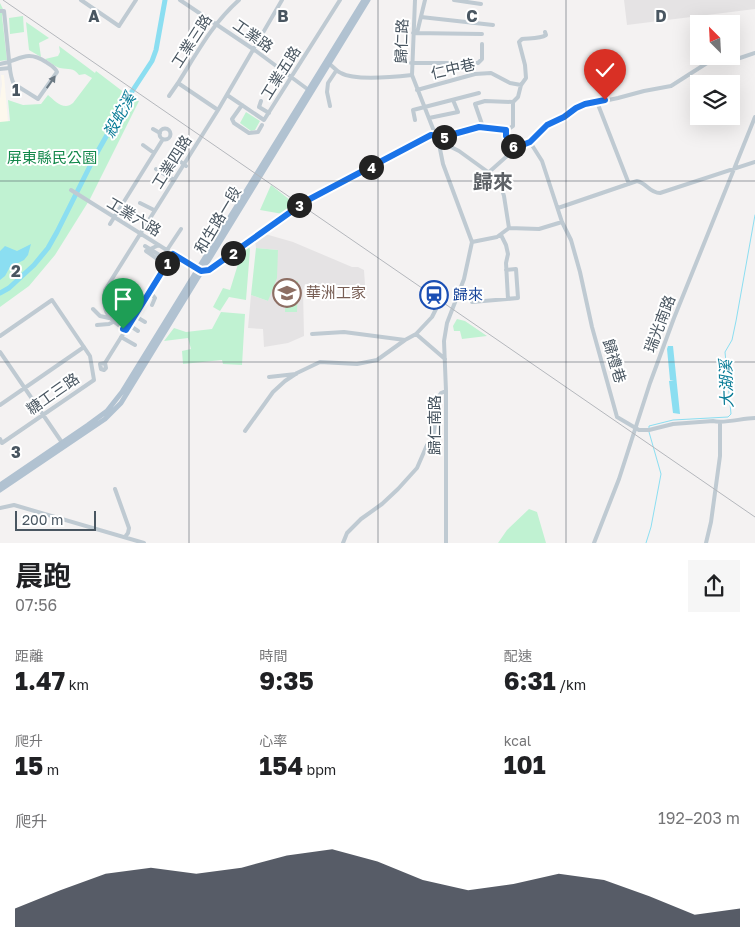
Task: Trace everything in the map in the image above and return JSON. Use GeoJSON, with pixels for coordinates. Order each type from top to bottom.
{"type":"FeatureCollection","features":[{"type":"Feature","properties":{"kind":"main road","name":"和生路一段"},"geometry":{"type":"LineString","coordinates":[[328,62],[364,0]]}},
{"type":"Feature","properties":{"kind":"main road","name":"和生路一段"},"geometry":{"type":"LineString","coordinates":[[0,490],[107,411],[122,392],[368,0]]}},
{"type":"Feature","properties":{"kind":"main road","name":"和生路一段"},"geometry":{"type":"LineString","coordinates":[[0,485],[20,474]]}},
{"type":"Feature","properties":{"kind":"street"},"geometry":{"type":"LineString","coordinates":[[81,0],[119,26],[136,0]]}},
{"type":"Feature","properties":{"kind":"street","name":"工業路"},"geometry":{"type":"LineString","coordinates":[[180,0],[310,91]]}},
{"type":"Feature","properties":{"kind":"street","name":"工業三路"},"geometry":{"type":"LineString","coordinates":[[218,110],[178,83],[223,14],[239,0]]}},
{"type":"Feature","properties":{"kind":"street","name":"工業四路"},"geometry":{"type":"LineString","coordinates":[[111,320],[104,298],[105,290],[218,110],[282,0]]}},
{"type":"Feature","properties":{"kind":"street","name":"工業五路"},"geometry":{"type":"LineString","coordinates":[[227,95],[264,120],[340,0]]}},
{"type":"Feature","properties":{"kind":"street","name":"歸仁路"},"geometry":{"type":"LineString","coordinates":[[414,0],[415,33],[411,63],[412,76],[439,144],[443,164],[472,242]]}},
{"type":"Feature","properties":{"kind":"street"},"geometry":{"type":"LineString","coordinates":[[426,0],[415,33],[482,34]]}},
{"type":"Feature","properties":{"kind":"street"},"geometry":{"type":"LineString","coordinates":[[454,0],[481,4]]}},
{"type":"Feature","properties":{"kind":"street"},"geometry":{"type":"LineString","coordinates":[[0,12],[4,11],[9,62],[14,84],[38,99],[57,72],[56,68],[34,56],[16,58],[9,62],[0,64]]}},
{"type":"Feature","properties":{"kind":"street"},"geometry":{"type":"LineString","coordinates":[[421,17],[493,25]]}},
{"type":"Feature","properties":{"kind":"street"},"geometry":{"type":"LineString","coordinates":[[199,270],[209,270],[306,201],[429,136],[443,137],[483,127],[506,130],[513,126],[513,102],[518,97],[526,78],[519,42],[522,39],[543,37],[546,35],[545,32]]}},
{"type":"Feature","properties":{"kind":"street"},"geometry":{"type":"LineString","coordinates":[[411,63],[478,63],[482,60],[482,44]]}},
{"type":"Feature","properties":{"kind":"street"},"geometry":{"type":"LineString","coordinates":[[488,173],[515,148],[530,142],[547,125],[564,117],[576,108],[585,104],[671,86],[707,63],[734,60],[755,53]]}},
{"type":"Feature","properties":{"kind":"street"},"geometry":{"type":"LineString","coordinates":[[328,62],[336,71],[346,76],[412,76]]}},
{"type":"Feature","properties":{"kind":"street"},"geometry":{"type":"LineString","coordinates":[[0,69],[10,68]]}},
{"type":"Feature","properties":{"kind":"street"},"geometry":{"type":"LineString","coordinates":[[330,106],[327,92],[328,83],[336,71]]}},
{"type":"Feature","properties":{"kind":"street","name":"仁中巷"},"geometry":{"type":"LineString","coordinates":[[417,90],[475,74],[491,73],[510,83],[522,85]]}},
{"type":"Feature","properties":{"kind":"street"},"geometry":{"type":"LineString","coordinates":[[169,96],[178,83]]}},
{"type":"Feature","properties":{"kind":"street"},"geometry":{"type":"LineString","coordinates":[[415,120],[413,110],[478,93]]}},
{"type":"Feature","properties":{"kind":"street"},"geometry":{"type":"LineString","coordinates":[[429,118],[458,112],[453,100]]}},
{"type":"Feature","properties":{"kind":"street"},"geometry":{"type":"LineString","coordinates":[[261,101],[259,107],[269,112]]}},
{"type":"Feature","properties":{"kind":"street"},"geometry":{"type":"LineString","coordinates":[[483,127],[475,104],[485,101],[513,102]]}},
{"type":"Feature","properties":{"kind":"street"},"geometry":{"type":"LineString","coordinates":[[597,102],[629,184]]}},
{"type":"Feature","properties":{"kind":"street"},"geometry":{"type":"LineString","coordinates":[[242,105],[232,120],[234,123],[249,133],[258,132],[262,125]]}},
{"type":"Feature","properties":{"kind":"street","name":"瑞光南路"},"geometry":{"type":"LineString","coordinates":[[594,543],[619,479],[650,383],[674,318],[755,117]]}},
{"type":"Feature","properties":{"kind":"street"},"geometry":{"type":"LineString","coordinates":[[153,129],[160,133],[163,139]]}},
{"type":"Feature","properties":{"kind":"street"},"geometry":{"type":"LineString","coordinates":[[160,133],[166,129],[170,132],[171,136],[168,139],[163,139]]}},
{"type":"Feature","properties":{"kind":"street"},"geometry":{"type":"LineString","coordinates":[[506,130],[506,136],[515,148]]}},
{"type":"Feature","properties":{"kind":"street"},"geometry":{"type":"LineString","coordinates":[[110,224],[163,139]]}},
{"type":"Feature","properties":{"kind":"street","name":"歸禮巷"},"geometry":{"type":"LineString","coordinates":[[530,142],[542,161],[562,222],[571,240],[614,410],[617,417],[635,429]]}},
{"type":"Feature","properties":{"kind":"street"},"geometry":{"type":"LineString","coordinates":[[439,144],[451,146],[459,151],[501,184],[509,228]]}},
{"type":"Feature","properties":{"kind":"street"},"geometry":{"type":"LineString","coordinates":[[142,145],[154,153]]}},
{"type":"Feature","properties":{"kind":"street"},"geometry":{"type":"LineString","coordinates":[[175,158],[185,164]]}},
{"type":"Feature","properties":{"kind":"street"},"geometry":{"type":"LineString","coordinates":[[558,208],[640,181],[652,192],[660,193],[755,162]]}},
{"type":"Feature","properties":{"kind":"street"},"geometry":{"type":"LineString","coordinates":[[156,169],[174,180]]}},
{"type":"Feature","properties":{"kind":"street","name":"工業六路"},"geometry":{"type":"LineString","coordinates":[[71,190],[199,270]]}},
{"type":"Feature","properties":{"kind":"street"},"geometry":{"type":"LineString","coordinates":[[140,203],[154,210]]}},
{"type":"Feature","properties":{"kind":"street"},"geometry":{"type":"LineString","coordinates":[[472,242],[501,235],[509,228],[539,229],[562,222]]}},
{"type":"Feature","properties":{"kind":"street"},"geometry":{"type":"LineString","coordinates":[[167,250],[181,228]]}},
{"type":"Feature","properties":{"kind":"street"},"geometry":{"type":"LineString","coordinates":[[501,235],[508,254],[506,263],[508,299]]}},
{"type":"Feature","properties":{"kind":"street","name":"歸仁南路"},"geometry":{"type":"LineString","coordinates":[[446,543],[445,332],[464,279],[472,242]]}},
{"type":"Feature","properties":{"kind":"street"},"geometry":{"type":"LineString","coordinates":[[159,245],[147,247],[162,259]]}},
{"type":"Feature","properties":{"kind":"street"},"geometry":{"type":"LineString","coordinates":[[105,363],[121,337],[127,331],[173,254]]}},
{"type":"Feature","properties":{"kind":"street"},"geometry":{"type":"LineString","coordinates":[[472,302],[518,298],[516,269],[506,270]]}},
{"type":"Feature","properties":{"kind":"street"},"geometry":{"type":"LineString","coordinates":[[150,292],[155,298],[152,305]]}},
{"type":"Feature","properties":{"kind":"street"},"geometry":{"type":"LineString","coordinates":[[133,299],[142,305]]}},
{"type":"Feature","properties":{"kind":"street","name":"糖工三路"},"geometry":{"type":"LineString","coordinates":[[0,336],[52,300],[90,356],[94,380],[2,443],[0,439]]}},
{"type":"Feature","properties":{"kind":"street"},"geometry":{"type":"LineString","coordinates":[[245,431],[273,392],[285,381],[320,362],[357,364],[376,360],[416,334],[432,317],[440,301]]}},
{"type":"Feature","properties":{"kind":"street"},"geometry":{"type":"LineString","coordinates":[[97,325],[109,324],[114,314],[111,306]]}},
{"type":"Feature","properties":{"kind":"street"},"geometry":{"type":"LineString","coordinates":[[93,309],[100,316],[111,320],[127,331]]}},
{"type":"Feature","properties":{"kind":"street"},"geometry":{"type":"LineString","coordinates":[[135,316],[145,322]]}},
{"type":"Feature","properties":{"kind":"street"},"geometry":{"type":"LineString","coordinates":[[129,325],[138,330]]}},
{"type":"Feature","properties":{"kind":"street"},"geometry":{"type":"LineString","coordinates":[[312,334],[344,332],[405,340]]}},
{"type":"Feature","properties":{"kind":"street"},"geometry":{"type":"LineString","coordinates":[[416,334],[445,359]]}},
{"type":"Feature","properties":{"kind":"street"},"geometry":{"type":"LineString","coordinates":[[121,337],[135,345]]}},
{"type":"Feature","properties":{"kind":"street"},"geometry":{"type":"LineString","coordinates":[[0,405],[84,347]]}},
{"type":"Feature","properties":{"kind":"street"},"geometry":{"type":"LineString","coordinates":[[0,352],[64,444]]}},
{"type":"Feature","properties":{"kind":"street"},"geometry":{"type":"LineString","coordinates":[[269,377],[297,374]]}},
{"type":"Feature","properties":{"kind":"street"},"geometry":{"type":"LineString","coordinates":[[344,543],[347,533],[361,519],[382,504],[417,468],[435,431],[439,396],[446,391]]}},
{"type":"Feature","properties":{"kind":"street"},"geometry":{"type":"LineString","coordinates":[[635,429],[649,430],[672,424],[755,418]]}},
{"type":"Feature","properties":{"kind":"street"},"geometry":{"type":"LineString","coordinates":[[706,543],[711,522],[720,456],[720,422]]}},
{"type":"Feature","properties":{"kind":"street"},"geometry":{"type":"LineString","coordinates":[[115,489],[128,528],[128,533],[125,537]]}},
{"type":"Feature","properties":{"kind":"street"},"geometry":{"type":"LineString","coordinates":[[0,508],[14,505],[144,543]]}},
{"type":"Feature","properties":{"kind":"shaded area"},"geometry":{"type":"Polygon","coordinates":[[[624,0],[755,0],[755,9],[707,15],[690,15],[690,17],[627,25],[624,0]]]}},
{"type":"Feature","properties":{"kind":"shaded area"},"geometry":{"type":"Polygon","coordinates":[[[1,75],[4,75],[8,122],[0,122],[1,75]]]}},
{"type":"Feature","properties":{"kind":"shaded area","name":"華洲工家"},"geometry":{"type":"Polygon","coordinates":[[[265,234],[293,242],[352,267],[364,270],[365,285],[315,286],[305,284],[303,290],[304,336],[288,343],[264,347],[263,329],[248,328],[251,295],[268,301],[278,250],[256,248],[255,240],[265,234]]]}},
{"type":"Feature","properties":{"kind":"green space"},"geometry":{"type":"Polygon","coordinates":[[[0,3],[4,11],[2,16],[7,60],[0,61],[0,3]]]}},
{"type":"Feature","properties":{"kind":"green space"},"geometry":{"type":"Polygon","coordinates":[[[23,16],[24,32],[10,34],[9,18],[23,16]]]}},
{"type":"Feature","properties":{"kind":"green space"},"geometry":{"type":"Polygon","coordinates":[[[26,22],[49,38],[39,43],[41,57],[29,50],[26,22]]]}},
{"type":"Feature","properties":{"kind":"green space","name":"屏東縣民公園"},"geometry":{"type":"Polygon","coordinates":[[[59,46],[134,100],[139,101],[90,199],[55,255],[29,286],[0,307],[0,122],[10,121],[8,100],[23,105],[41,104],[48,95],[63,106],[73,103],[92,78],[85,74],[79,75],[73,70],[54,66],[45,59],[58,56],[60,52],[59,46]]]}},
{"type":"Feature","properties":{"kind":"green space"},"geometry":{"type":"Polygon","coordinates":[[[246,112],[260,121],[255,130],[251,131],[240,123],[246,112]]]}},
{"type":"Feature","properties":{"kind":"green space"},"geometry":{"type":"Polygon","coordinates":[[[271,185],[295,204],[283,214],[260,210],[271,185]]]}},
{"type":"Feature","properties":{"kind":"green space"},"geometry":{"type":"Polygon","coordinates":[[[246,245],[249,246],[250,250],[246,300],[229,297],[220,311],[213,307],[223,288],[230,290],[243,248],[246,245]]]}},
{"type":"Feature","properties":{"kind":"green space"},"geometry":{"type":"Polygon","coordinates":[[[256,248],[278,250],[277,278],[268,301],[251,295],[256,248]]]}},
{"type":"Feature","properties":{"kind":"green space"},"geometry":{"type":"Polygon","coordinates":[[[286,281],[298,281],[297,312],[285,312],[286,281]]]}},
{"type":"Feature","properties":{"kind":"green space"},"geometry":{"type":"Polygon","coordinates":[[[221,312],[245,314],[242,365],[223,364],[222,360],[183,364],[182,351],[191,349],[188,338],[164,341],[174,328],[186,332],[212,329],[221,312]]]}},
{"type":"Feature","properties":{"kind":"green space"},"geometry":{"type":"Polygon","coordinates":[[[457,319],[465,321],[487,336],[462,339],[460,331],[454,331],[453,326],[457,319]]]}},
{"type":"Feature","properties":{"kind":"green space"},"geometry":{"type":"Polygon","coordinates":[[[529,509],[537,512],[546,543],[498,543],[507,530],[529,509]]]}},
{"type":"Feature","properties":{"kind":"water"},"geometry":{"type":"Polygon","coordinates":[[[31,244],[28,255],[24,260],[10,267],[5,276],[0,280],[0,251],[5,246],[17,251],[31,244]]]}},
{"type":"Feature","properties":{"kind":"water"},"geometry":{"type":"Polygon","coordinates":[[[668,346],[673,346],[680,414],[673,413],[669,381],[674,380],[670,380],[668,346]]]}},
{"type":"Feature","properties":{"kind":"waterway","name":"殺蛇溪"},"geometry":{"type":"LineString","coordinates":[[0,293],[9,288],[34,265],[48,248],[94,158],[129,96],[152,61],[156,50],[165,0]]}},
{"type":"Feature","properties":{"kind":"waterway","name":"大湖溪"},"geometry":{"type":"LineString","coordinates":[[649,428],[649,426],[673,420],[728,417],[731,414],[725,352],[732,340],[755,215]]}},
{"type":"Feature","properties":{"kind":"waterway","name":"大湖溪"},"geometry":{"type":"LineString","coordinates":[[646,543],[661,474],[649,432]]}},
{"type":"Feature","properties":{"kind":"railway"},"geometry":{"type":"LineString","coordinates":[[3,0],[755,517]]}},
{"type":"Feature","properties":{"kind":"place","name":"華洲工家"},"geometry":{"type":"Point","coordinates":[287,293]}},
{"type":"Feature","properties":{"kind":"place","name":"歸來"},"geometry":{"type":"Point","coordinates":[434,295]}},
{"type":"Feature","properties":{"kind":"district","name":"歸來"},"geometry":{"type":"Point","coordinates":[493,182]}},
{"type":"Feature","properties":{"kind":"route"},"geometry":{"type":"LineString","coordinates":[[123,329],[126,330],[173,254],[201,271],[209,270],[306,201],[431,135],[441,137],[479,127],[488,127],[506,130],[505,134],[515,148],[530,142],[547,125],[564,117],[576,108],[605,100]]}}]}
